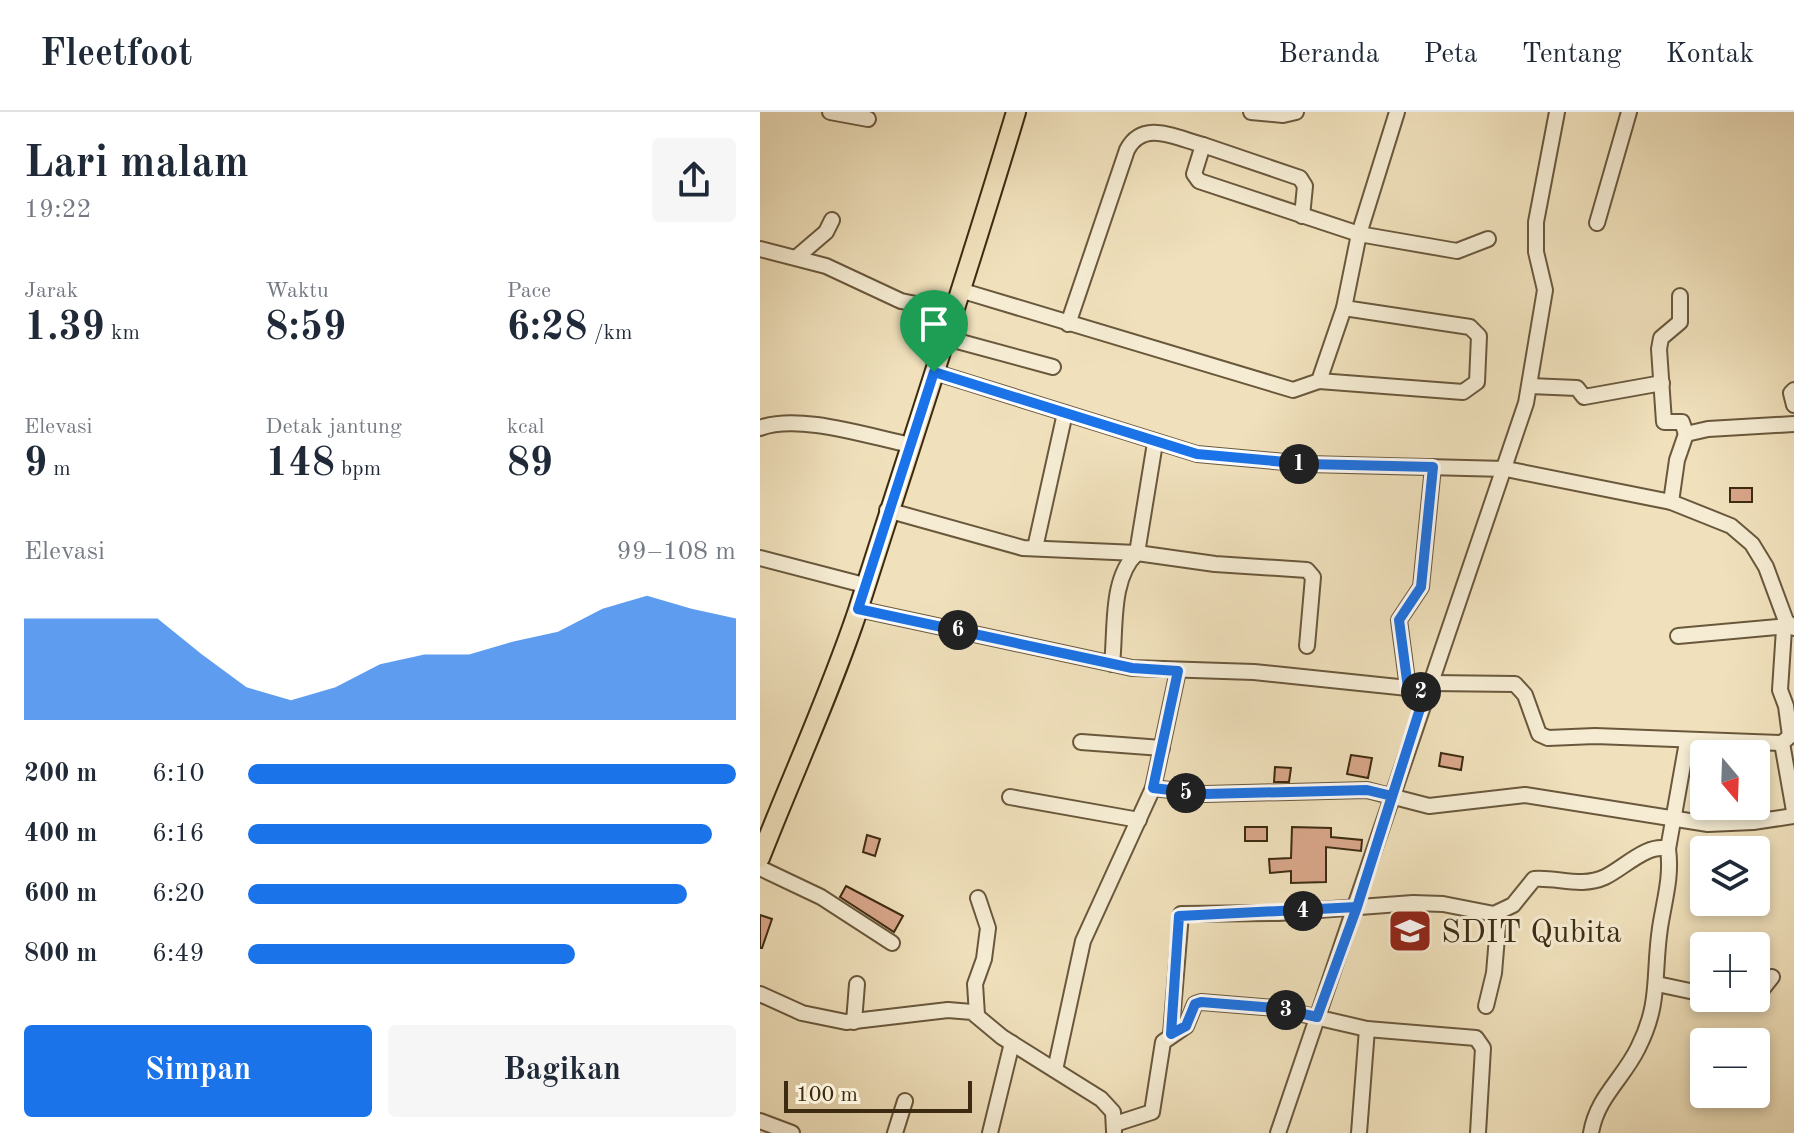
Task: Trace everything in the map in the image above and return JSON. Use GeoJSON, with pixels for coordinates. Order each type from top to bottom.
{"type":"FeatureCollection","features":[{"type":"Feature","properties":{"kind":"main road"},"geometry":{"type":"LineString","coordinates":[[761,857],[858,609],[887,510],[963,291],[1016,112]]}},
{"type":"Feature","properties":{"kind":"street"},"geometry":{"type":"LineString","coordinates":[[830,112],[868,119]]}},
{"type":"Feature","properties":{"kind":"street"},"geometry":{"type":"LineString","coordinates":[[1251,112],[1283,115],[1296,112]]}},
{"type":"Feature","properties":{"kind":"street"},"geometry":{"type":"LineString","coordinates":[[1319,381],[1344,308],[1359,234],[1397,112]]}},
{"type":"Feature","properties":{"kind":"street"},"geometry":{"type":"LineString","coordinates":[[1278,1133],[1357,907],[1428,688],[1506,469],[1530,386],[1545,290],[1536,252],[1536,222],[1557,112]]}},
{"type":"Feature","properties":{"kind":"street"},"geometry":{"type":"LineString","coordinates":[[1597,223],[1631,112]]}},
{"type":"Feature","properties":{"kind":"street"},"geometry":{"type":"LineString","coordinates":[[1068,324],[1133,138],[1148,131],[1203,145],[1300,178],[1305,186],[1302,216]]}},
{"type":"Feature","properties":{"kind":"street"},"geometry":{"type":"LineString","coordinates":[[1203,145],[1194,174],[1196,179],[1302,216],[1359,234],[1457,251],[1473,248],[1488,239]]}},
{"type":"Feature","properties":{"kind":"street"},"geometry":{"type":"LineString","coordinates":[[798,256],[826,232],[832,220]]}},
{"type":"Feature","properties":{"kind":"street"},"geometry":{"type":"LineString","coordinates":[[760,249],[798,256],[889,297],[956,312]]}},
{"type":"Feature","properties":{"kind":"street"},"geometry":{"type":"LineString","coordinates":[[963,291],[1293,390],[1319,381],[1463,392],[1477,382],[1480,344],[1476,330],[1344,308]]}},
{"type":"Feature","properties":{"kind":"street"},"geometry":{"type":"LineString","coordinates":[[1671,502],[1677,460],[1686,434],[1682,422],[1664,422],[1659,341],[1680,322],[1680,296]]}},
{"type":"Feature","properties":{"kind":"street"},"geometry":{"type":"LineString","coordinates":[[946,338],[1053,367]]}},
{"type":"Feature","properties":{"kind":"street"},"geometry":{"type":"LineString","coordinates":[[934,372],[1197,454],[1251,460],[1506,469],[1671,502],[1731,526],[1752,544],[1766,567],[1789,628],[1780,690],[1786,706],[1794,813],[1733,824],[1675,821],[1525,795],[1429,806],[1367,790],[1205,794],[1153,788]]}},
{"type":"Feature","properties":{"kind":"street"},"geometry":{"type":"LineString","coordinates":[[1530,386],[1578,388],[1585,397],[1662,383]]}},
{"type":"Feature","properties":{"kind":"street"},"geometry":{"type":"LineString","coordinates":[[1794,390],[1791,393],[1794,405]]}},
{"type":"Feature","properties":{"kind":"street"},"geometry":{"type":"LineString","coordinates":[[1035,548],[1065,413]]}},
{"type":"Feature","properties":{"kind":"street"},"geometry":{"type":"LineString","coordinates":[[760,428],[773,424],[801,425],[911,445]]}},
{"type":"Feature","properties":{"kind":"street"},"geometry":{"type":"LineString","coordinates":[[1686,434],[1708,429],[1794,424]]}},
{"type":"Feature","properties":{"kind":"street"},"geometry":{"type":"LineString","coordinates":[[1112,664],[1120,583],[1128,561],[1137,553],[1155,443]]}},
{"type":"Feature","properties":{"kind":"street"},"geometry":{"type":"LineString","coordinates":[[1408,688],[1399,620],[1421,587],[1433,467]]}},
{"type":"Feature","properties":{"kind":"street"},"geometry":{"type":"LineString","coordinates":[[887,510],[1008,544],[1035,548],[1137,553],[1215,564],[1310,571],[1313,577],[1307,646]]}},
{"type":"Feature","properties":{"kind":"street"},"geometry":{"type":"LineString","coordinates":[[760,558],[864,585]]}},
{"type":"Feature","properties":{"kind":"street"},"geometry":{"type":"LineString","coordinates":[[858,609],[1112,664],[1178,671],[1254,672],[1408,688],[1518,686],[1539,734],[1548,738],[1595,736],[1687,742],[1789,738]]}},
{"type":"Feature","properties":{"kind":"street"},"geometry":{"type":"LineString","coordinates":[[1678,636],[1789,628]]}},
{"type":"Feature","properties":{"kind":"street"},"geometry":{"type":"LineString","coordinates":[[1055,1070],[1083,941],[1153,788],[1178,671]]}},
{"type":"Feature","properties":{"kind":"street"},"geometry":{"type":"LineString","coordinates":[[1081,742],[1162,748]]}},
{"type":"Feature","properties":{"kind":"street"},"geometry":{"type":"LineString","coordinates":[[1591,1133],[1602,1099],[1643,1038],[1656,1003],[1660,928],[1670,879],[1668,849],[1687,742]]}},
{"type":"Feature","properties":{"kind":"street"},"geometry":{"type":"LineString","coordinates":[[1010,797],[1139,820]]}},
{"type":"Feature","properties":{"kind":"street"},"geometry":{"type":"LineString","coordinates":[[1171,1034],[1181,914],[1429,903],[1499,913],[1513,905],[1534,879],[1590,882],[1622,868],[1649,850],[1668,849]]}},
{"type":"Feature","properties":{"kind":"street"},"geometry":{"type":"LineString","coordinates":[[761,857],[892,943]]}},
{"type":"Feature","properties":{"kind":"street"},"geometry":{"type":"LineString","coordinates":[[977,1015],[975,984],[984,959],[988,928],[978,898]]}},
{"type":"Feature","properties":{"kind":"street"},"geometry":{"type":"LineString","coordinates":[[1486,1006],[1494,973],[1499,913]]}},
{"type":"Feature","properties":{"kind":"street"},"geometry":{"type":"LineString","coordinates":[[854,1022],[857,984]]}},
{"type":"Feature","properties":{"kind":"street"},"geometry":{"type":"LineString","coordinates":[[1657,984],[1690,991]]}},
{"type":"Feature","properties":{"kind":"street"},"geometry":{"type":"LineString","coordinates":[[760,994],[802,1013],[854,1022],[948,1010],[977,1015],[1012,1043],[1107,1104],[1114,1128],[1152,1112],[1162,1046],[1171,1034],[1186,1026],[1195,1004],[1201,1002],[1276,1008],[1367,1029],[1479,1040],[1483,1048],[1478,1133]]}},
{"type":"Feature","properties":{"kind":"street"},"geometry":{"type":"LineString","coordinates":[[1359,1133],[1367,1029]]}},
{"type":"Feature","properties":{"kind":"street"},"geometry":{"type":"LineString","coordinates":[[990,1133],[1012,1043]]}},
{"type":"Feature","properties":{"kind":"street"},"geometry":{"type":"LineString","coordinates":[[895,1133],[905,1101]]}},
{"type":"Feature","properties":{"kind":"street"},"geometry":{"type":"LineString","coordinates":[[760,1121],[792,1133]]}},
{"type":"Feature","properties":{"kind":"building"},"geometry":{"type":"Polygon","coordinates":[[[1730,488],[1752,488],[1752,502],[1730,502],[1730,488]]]}},
{"type":"Feature","properties":{"kind":"building"},"geometry":{"type":"Polygon","coordinates":[[[1441,753],[1463,757],[1461,770],[1439,766],[1441,753]]]}},
{"type":"Feature","properties":{"kind":"building"},"geometry":{"type":"Polygon","coordinates":[[[1351,755],[1372,758],[1368,778],[1347,774],[1351,755]]]}},
{"type":"Feature","properties":{"kind":"building"},"geometry":{"type":"Polygon","coordinates":[[[1275,767],[1291,768],[1289,782],[1274,782],[1275,767]]]}},
{"type":"Feature","properties":{"kind":"building"},"geometry":{"type":"Polygon","coordinates":[[[1245,827],[1267,827],[1267,841],[1245,841],[1245,827]]]}},
{"type":"Feature","properties":{"kind":"building"},"geometry":{"type":"Polygon","coordinates":[[[1292,827],[1331,828],[1331,837],[1362,840],[1361,851],[1326,847],[1326,882],[1291,883],[1291,871],[1270,873],[1269,859],[1291,858],[1292,827]]]}},
{"type":"Feature","properties":{"kind":"building"},"geometry":{"type":"Polygon","coordinates":[[[867,835],[880,839],[875,856],[863,852],[867,835]]]}},
{"type":"Feature","properties":{"kind":"building"},"geometry":{"type":"Polygon","coordinates":[[[846,886],[903,916],[894,932],[840,897],[846,886]]]}},
{"type":"Feature","properties":{"kind":"building"},"geometry":{"type":"Polygon","coordinates":[[[760,915],[772,919],[762,948],[760,948],[760,915]]]}},
{"type":"Feature","properties":{"kind":"place","name":"SDIT Qubita"},"geometry":{"type":"Point","coordinates":[1410,931]}},
{"type":"Feature","properties":{"kind":"route"},"geometry":{"type":"LineString","coordinates":[[934,372],[887,510],[858,609],[1132,668],[1178,671],[1153,788],[1205,794],[1322,794],[1367,790],[1392,796],[1357,907],[1279,913],[1183,913],[1179,916],[1171,1034],[1188,1024],[1193,1007],[1201,1002],[1276,1008],[1317,1017],[1357,907],[1425,693],[1408,688],[1399,620],[1421,587],[1433,467],[1307,464],[1197,454],[934,372]]}}]}
